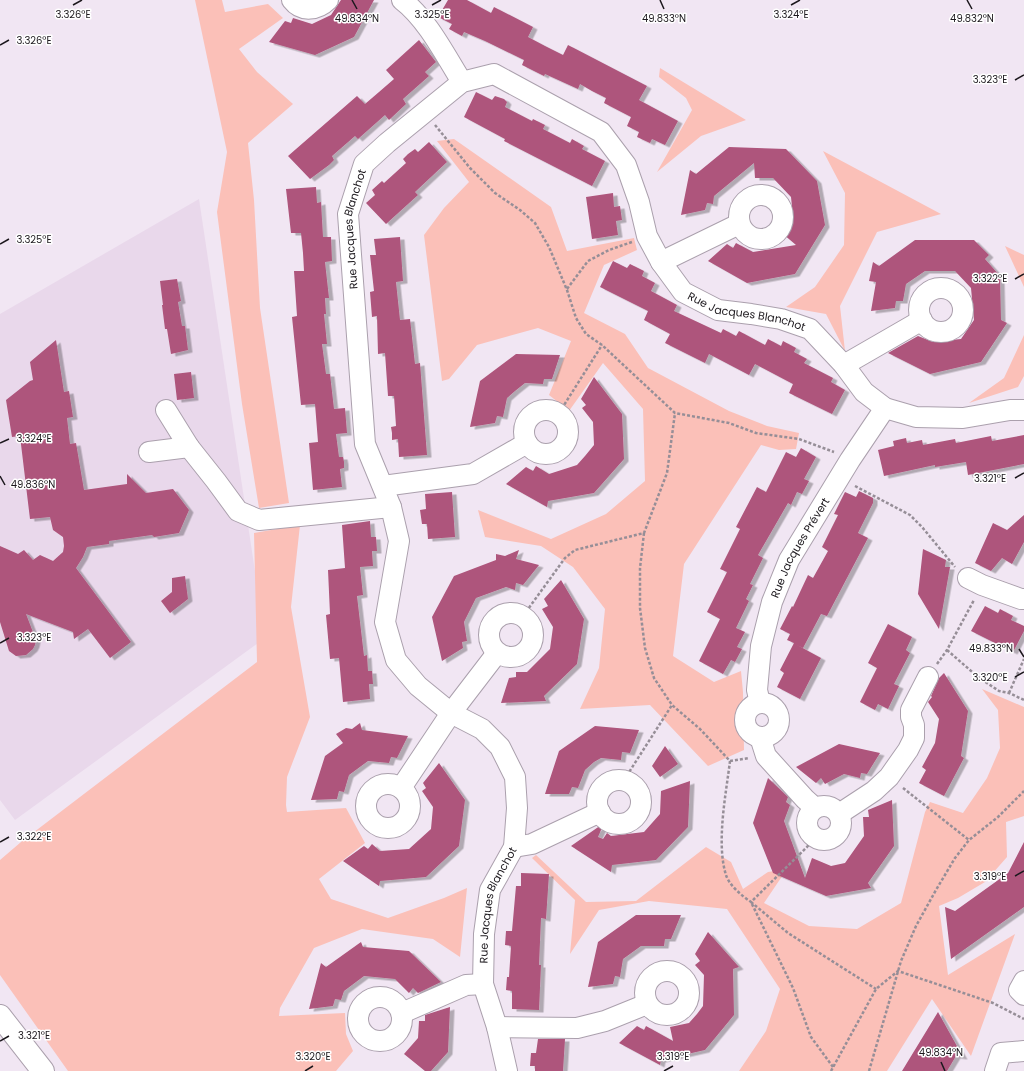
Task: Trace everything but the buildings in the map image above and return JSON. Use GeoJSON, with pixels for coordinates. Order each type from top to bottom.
{"type":"FeatureCollection","features":[{"type":"Feature","properties":{"kind":"main road"},"geometry":{"type":"LineString","coordinates":[[0,1016],[43,1071]]}},
{"type":"Feature","properties":{"kind":"street"},"geometry":{"type":"LineString","coordinates":[[292,0],[301,7],[309,9],[324,5],[328,0]]}},
{"type":"Feature","properties":{"kind":"street"},"geometry":{"type":"LineString","coordinates":[[402,0],[411,6],[429,30],[462,82]]}},
{"type":"Feature","properties":{"kind":"street","name":"Rue Jacques Blanchot"},"geometry":{"type":"LineString","coordinates":[[507,1071],[497,1027],[483,984],[484,934],[490,890],[514,847],[517,808],[515,777],[500,747],[482,729],[451,713],[418,686],[396,660],[385,622],[399,541],[391,506],[365,444],[348,214],[364,164],[462,82],[494,74],[601,132],[626,165],[639,202],[647,236],[661,262],[684,292],[718,310],[781,319],[810,329],[844,365],[864,392],[885,408],[916,416],[963,418],[1010,410],[1024,410]]}},
{"type":"Feature","properties":{"kind":"street"},"geometry":{"type":"LineString","coordinates":[[661,262],[739,224]]}},
{"type":"Feature","properties":{"kind":"street"},"geometry":{"type":"LineString","coordinates":[[844,365],[922,320]]}},
{"type":"Feature","properties":{"kind":"street","name":"Rue Jacques Prévert"},"geometry":{"type":"LineString","coordinates":[[815,808],[766,756],[760,737],[771,735],[779,726],[779,714],[771,706],[760,703],[757,690],[760,646],[772,602],[789,560],[839,477],[885,408]]}},
{"type":"Feature","properties":{"kind":"street"},"geometry":{"type":"LineString","coordinates":[[166,410],[189,447],[238,512],[259,520],[391,506]]}},
{"type":"Feature","properties":{"kind":"street"},"geometry":{"type":"LineString","coordinates":[[552,410],[559,414],[564,418],[568,425],[568,439],[564,446],[559,451],[552,454],[537,453],[531,449],[524,436],[526,421],[537,411],[552,410]]}},
{"type":"Feature","properties":{"kind":"street"},"geometry":{"type":"LineString","coordinates":[[383,486],[473,474],[527,443]]}},
{"type":"Feature","properties":{"kind":"street"},"geometry":{"type":"LineString","coordinates":[[149,452],[189,447]]}},
{"type":"Feature","properties":{"kind":"street"},"geometry":{"type":"LineString","coordinates":[[975,581],[1021,599],[1024,598]]}},
{"type":"Feature","properties":{"kind":"street"},"geometry":{"type":"LineString","coordinates":[[509,612],[523,616],[532,627],[532,641],[529,648],[518,656],[504,656],[498,653],[492,647],[489,640],[488,632],[490,625],[501,614],[509,612]]}},
{"type":"Feature","properties":{"kind":"street"},"geometry":{"type":"LineString","coordinates":[[401,788],[451,713],[498,653]]}},
{"type":"Feature","properties":{"kind":"street"},"geometry":{"type":"LineString","coordinates":[[840,814],[874,791],[889,777],[908,750],[914,738],[914,725],[911,717],[911,710],[928,677]]}},
{"type":"Feature","properties":{"kind":"street"},"geometry":{"type":"LineString","coordinates":[[617,779],[624,780],[637,787],[642,801],[637,815],[632,820],[618,824],[610,822],[604,818],[597,805],[597,798],[599,791],[610,781],[617,779]]}},
{"type":"Feature","properties":{"kind":"street"},"geometry":{"type":"LineString","coordinates":[[820,806],[831,807],[840,814],[842,826],[836,836],[826,840],[820,840],[815,837],[808,828],[807,823],[811,812],[815,808],[820,806]]}},
{"type":"Feature","properties":{"kind":"street"},"geometry":{"type":"LineString","coordinates":[[514,847],[532,844],[600,812]]}},
{"type":"Feature","properties":{"kind":"street"},"geometry":{"type":"LineString","coordinates":[[1024,981],[1019,990],[1024,995]]}},
{"type":"Feature","properties":{"kind":"street"},"geometry":{"type":"LineString","coordinates":[[402,1013],[466,985],[483,984]]}},
{"type":"Feature","properties":{"kind":"street"},"geometry":{"type":"LineString","coordinates":[[497,1027],[577,1028],[605,1021],[647,1004]]}},
{"type":"Feature","properties":{"kind":"street"},"geometry":{"type":"LineString","coordinates":[[995,1071],[1001,1052],[1024,1050]]}},
{"type":"Feature","properties":{"kind":"path"},"geometry":{"type":"LineString","coordinates":[[425,112],[470,168],[495,193],[520,210],[535,223],[549,247],[567,290],[576,318],[586,334],[602,345],[675,413],[730,423],[756,433],[799,439],[830,449],[850,460]]}},
{"type":"Feature","properties":{"kind":"path"},"geometry":{"type":"LineString","coordinates":[[567,290],[588,261],[609,250],[647,236]]}},
{"type":"Feature","properties":{"kind":"path"},"geometry":{"type":"LineString","coordinates":[[559,414],[602,345]]}},
{"type":"Feature","properties":{"kind":"path"},"geometry":{"type":"LineString","coordinates":[[675,413],[667,473],[644,533],[640,568],[640,608],[645,648],[654,678],[672,705],[700,728],[730,761],[723,824],[722,849],[726,876],[740,894],[788,933],[876,989]]}},
{"type":"Feature","properties":{"kind":"path"},"geometry":{"type":"LineString","coordinates":[[839,477],[910,515],[922,527],[952,565],[975,581],[947,650],[928,677]]}},
{"type":"Feature","properties":{"kind":"path"},"geometry":{"type":"LineString","coordinates":[[523,616],[565,558],[575,550],[644,533]]}},
{"type":"Feature","properties":{"kind":"path"},"geometry":{"type":"LineString","coordinates":[[947,650],[978,677],[999,690],[1010,693],[1024,700]]}},
{"type":"Feature","properties":{"kind":"path"},"geometry":{"type":"LineString","coordinates":[[1010,693],[1024,659]]}},
{"type":"Feature","properties":{"kind":"path"},"geometry":{"type":"LineString","coordinates":[[624,780],[672,705]]}},
{"type":"Feature","properties":{"kind":"path"},"geometry":{"type":"LineString","coordinates":[[889,777],[969,840]]}},
{"type":"Feature","properties":{"kind":"path"},"geometry":{"type":"LineString","coordinates":[[869,1071],[898,971],[916,926],[944,877],[969,840],[998,816],[1024,791]]}},
{"type":"Feature","properties":{"kind":"path"},"geometry":{"type":"LineString","coordinates":[[750,902],[807,847],[815,837]]}},
{"type":"Feature","properties":{"kind":"path"},"geometry":{"type":"LineString","coordinates":[[750,902],[793,988],[811,1037],[833,1067]]}},
{"type":"Feature","properties":{"kind":"path"},"geometry":{"type":"LineString","coordinates":[[831,1071],[876,989],[898,971]]}},
{"type":"Feature","properties":{"kind":"path"},"geometry":{"type":"LineString","coordinates":[[898,971],[993,1003],[1024,1019]]}},
{"type":"Feature","properties":{"kind":"shaded area"},"geometry":{"type":"Polygon","coordinates":[[[195,0],[222,0],[225,12],[268,4],[283,18],[239,49],[257,72],[293,104],[248,143],[254,200],[260,308],[289,503],[259,508],[242,404],[217,212],[227,152],[195,0]]]}},
{"type":"Feature","properties":{"kind":"shaded area"},"geometry":{"type":"Polygon","coordinates":[[[660,68],[746,120],[701,136],[657,172],[692,110],[686,98],[659,77],[660,68]]]}},
{"type":"Feature","properties":{"kind":"shaded area"},"geometry":{"type":"Polygon","coordinates":[[[454,139],[551,207],[567,251],[634,238],[637,250],[604,265],[584,313],[625,334],[648,368],[729,411],[767,426],[799,433],[796,449],[779,450],[761,445],[684,564],[673,656],[714,682],[741,671],[743,692],[744,750],[708,766],[650,705],[580,709],[599,668],[605,609],[573,567],[541,546],[485,537],[478,510],[551,539],[606,514],[645,481],[643,409],[603,363],[569,411],[549,395],[571,341],[538,328],[477,345],[449,379],[442,381],[424,235],[444,208],[469,182],[437,141],[454,139]]]}},
{"type":"Feature","properties":{"kind":"shaded area"},"geometry":{"type":"Polygon","coordinates":[[[823,151],[941,214],[877,232],[840,306],[845,351],[826,314],[786,307],[815,287],[844,245],[845,193],[823,151]]]}},
{"type":"Feature","properties":{"kind":"shaded area"},"geometry":{"type":"Polygon","coordinates":[[[199,199],[265,638],[15,820],[0,800],[0,314],[199,199]]]}},
{"type":"Feature","properties":{"kind":"shaded area"},"geometry":{"type":"Polygon","coordinates":[[[1005,246],[1024,255],[1024,287],[1005,246]]]}},
{"type":"Feature","properties":{"kind":"shaded area"},"geometry":{"type":"Polygon","coordinates":[[[1024,335],[1024,376],[1018,387],[969,403],[1004,378],[1024,335]]]}},
{"type":"Feature","properties":{"kind":"shaded area"},"geometry":{"type":"Polygon","coordinates":[[[300,525],[291,607],[310,717],[287,777],[287,812],[346,808],[365,843],[319,879],[331,899],[388,918],[467,888],[460,957],[433,939],[362,929],[314,948],[280,1008],[279,1016],[345,1013],[346,1034],[353,1051],[336,1071],[68,1071],[0,975],[0,860],[21,842],[257,662],[254,533],[300,525]]]}},
{"type":"Feature","properties":{"kind":"shaded area"},"geometry":{"type":"Polygon","coordinates":[[[982,689],[1024,707],[1024,816],[1006,822],[1007,857],[985,882],[958,898],[939,906],[948,975],[1015,934],[971,1056],[932,999],[887,1071],[739,1071],[766,1031],[780,989],[727,909],[649,901],[599,910],[570,954],[575,900],[532,858],[536,855],[586,902],[636,901],[706,847],[731,862],[743,889],[768,872],[787,869],[764,903],[809,926],[857,929],[901,903],[925,812],[930,802],[963,813],[987,778],[1000,748],[998,710],[982,689]]]}}]}
